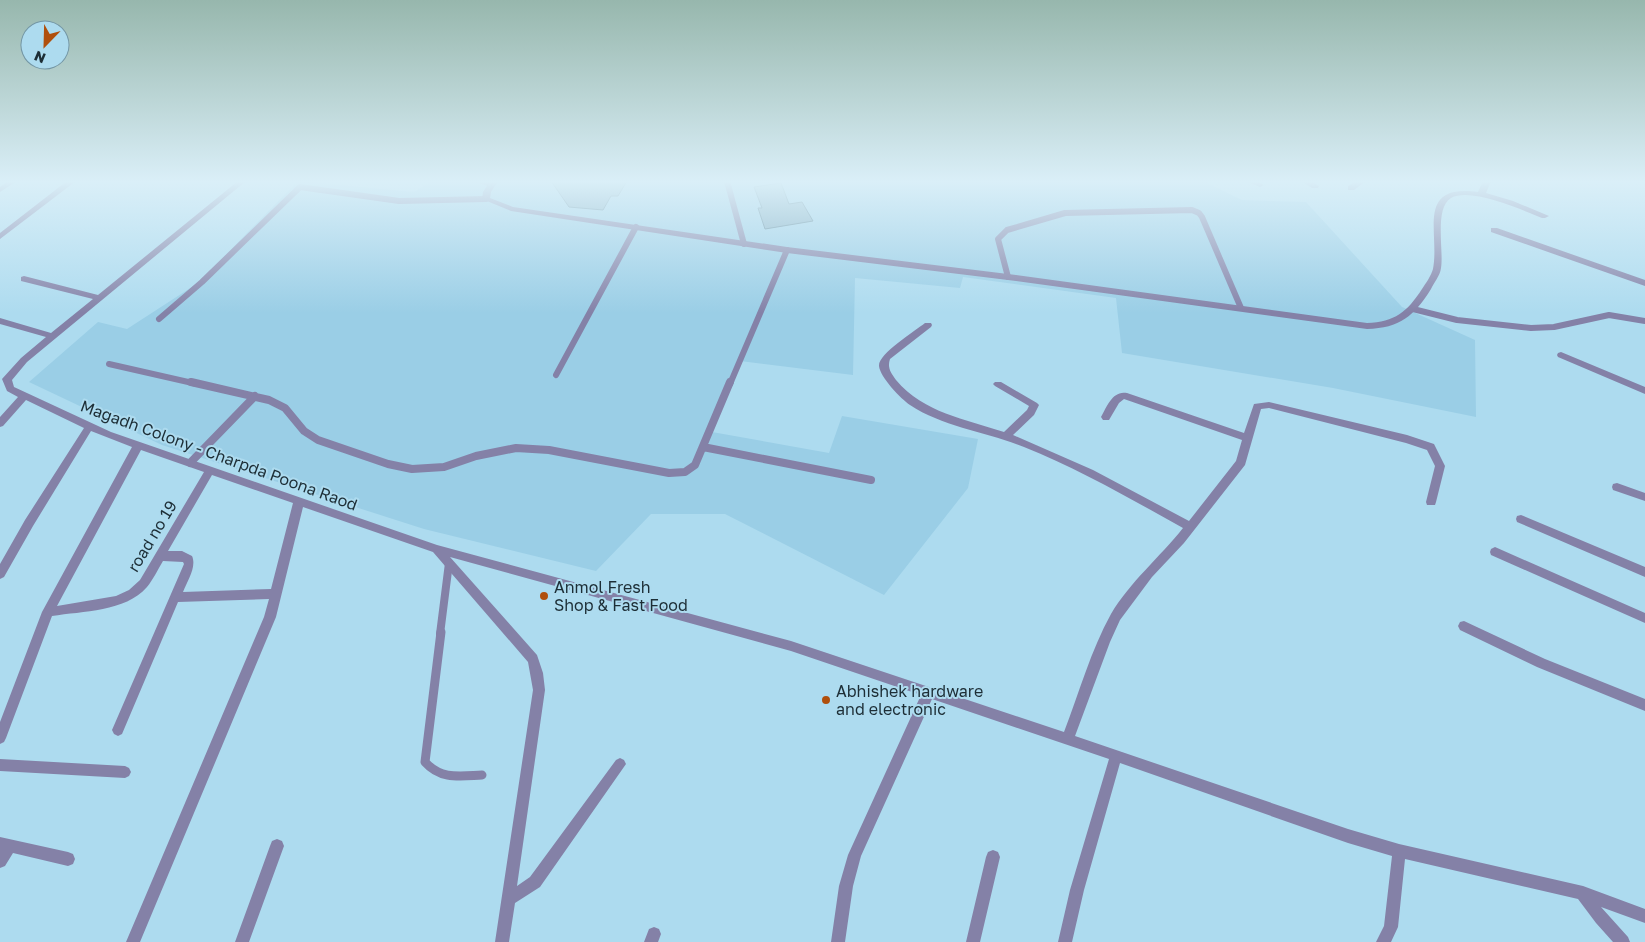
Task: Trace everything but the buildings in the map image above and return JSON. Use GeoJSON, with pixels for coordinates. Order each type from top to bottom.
{"type":"FeatureCollection","features":[{"type":"Feature","properties":{"kind":"street"},"geometry":{"type":"LineString","coordinates":[[0,237],[15,225]]}},
{"type":"Feature","properties":{"kind":"street","name":"Magadh Colony - Charpda Poona Raod"},"geometry":{"type":"LineString","coordinates":[[188,225],[24,360],[4,381],[10,388],[89,427],[138,446],[437,549],[792,646],[1116,755],[1348,836],[1399,851],[1583,893],[1645,916]]}},
{"type":"Feature","properties":{"kind":"street"},"geometry":{"type":"LineString","coordinates":[[616,225],[786,250],[1379,326],[1392,324],[1413,309],[1437,269],[1438,225]]}},
{"type":"Feature","properties":{"kind":"street"},"geometry":{"type":"LineString","coordinates":[[1494,230],[1645,283]]}},
{"type":"Feature","properties":{"kind":"street"},"geometry":{"type":"LineString","coordinates":[[24,279],[99,298]]}},
{"type":"Feature","properties":{"kind":"street"},"geometry":{"type":"LineString","coordinates":[[0,321],[52,336]]}},
{"type":"Feature","properties":{"kind":"street"},"geometry":{"type":"LineString","coordinates":[[928,325],[887,357],[884,363],[884,369],[902,393],[932,413],[945,419],[1006,436],[1106,480],[1190,527]]}},
{"type":"Feature","properties":{"kind":"street"},"geometry":{"type":"LineString","coordinates":[[1561,355],[1645,392]]}},
{"type":"Feature","properties":{"kind":"street"},"geometry":{"type":"LineString","coordinates":[[998,384],[1034,405],[1032,412],[1006,436]]}},
{"type":"Feature","properties":{"kind":"street"},"geometry":{"type":"LineString","coordinates":[[0,423],[24,395]]}},
{"type":"Feature","properties":{"kind":"street"},"geometry":{"type":"LineString","coordinates":[[1106,417],[1115,400],[1119,396],[1124,395],[1248,438]]}},
{"type":"Feature","properties":{"kind":"street"},"geometry":{"type":"LineString","coordinates":[[1068,739],[1104,641],[1116,616],[1148,574],[1190,527],[1241,462],[1254,411],[1257,406],[1262,404],[1426,444],[1434,451],[1440,466],[1431,502]]}},
{"type":"Feature","properties":{"kind":"street"},"geometry":{"type":"LineString","coordinates":[[0,574],[89,427]]}},
{"type":"Feature","properties":{"kind":"street"},"geometry":{"type":"LineString","coordinates":[[0,738],[48,612],[138,446]]}},
{"type":"Feature","properties":{"kind":"street","name":"road no 19"},"geometry":{"type":"LineString","coordinates":[[48,612],[118,601],[133,594],[144,583],[210,470]]}},
{"type":"Feature","properties":{"kind":"street"},"geometry":{"type":"LineString","coordinates":[[1617,487],[1645,497]]}},
{"type":"Feature","properties":{"kind":"street"},"geometry":{"type":"LineString","coordinates":[[133,942],[270,617],[299,501]]}},
{"type":"Feature","properties":{"kind":"street"},"geometry":{"type":"LineString","coordinates":[[1521,519],[1645,572]]}},
{"type":"Feature","properties":{"kind":"street"},"geometry":{"type":"LineString","coordinates":[[437,549],[533,660],[537,673],[539,690],[502,942]]}},
{"type":"Feature","properties":{"kind":"street"},"geometry":{"type":"LineString","coordinates":[[1495,552],[1645,618]]}},
{"type":"Feature","properties":{"kind":"street"},"geometry":{"type":"LineString","coordinates":[[118,730],[189,564],[188,560],[182,556],[159,556]]}},
{"type":"Feature","properties":{"kind":"street"},"geometry":{"type":"LineString","coordinates":[[175,597],[277,594]]}},
{"type":"Feature","properties":{"kind":"street"},"geometry":{"type":"LineString","coordinates":[[1464,626],[1550,667],[1645,706]]}},
{"type":"Feature","properties":{"kind":"street"},"geometry":{"type":"LineString","coordinates":[[838,942],[846,886],[855,855],[929,692]]}},
{"type":"Feature","properties":{"kind":"street"},"geometry":{"type":"LineString","coordinates":[[1065,942],[1077,890],[1116,755]]}},
{"type":"Feature","properties":{"kind":"street"},"geometry":{"type":"LineString","coordinates":[[509,899],[535,882],[620,764]]}},
{"type":"Feature","properties":{"kind":"street"},"geometry":{"type":"LineString","coordinates":[[0,765],[125,772]]}},
{"type":"Feature","properties":{"kind":"street"},"geometry":{"type":"LineString","coordinates":[[0,862],[5,845],[68,860]]}},
{"type":"Feature","properties":{"kind":"street"},"geometry":{"type":"LineString","coordinates":[[242,942],[277,846]]}},
{"type":"Feature","properties":{"kind":"street"},"geometry":{"type":"LineString","coordinates":[[1382,942],[1391,927],[1399,851]]}},
{"type":"Feature","properties":{"kind":"street"},"geometry":{"type":"LineString","coordinates":[[974,942],[993,857]]}},
{"type":"Feature","properties":{"kind":"street"},"geometry":{"type":"LineString","coordinates":[[1583,893],[1601,918],[1623,942]]}},
{"type":"Feature","properties":{"kind":"lane"},"geometry":{"type":"LineString","coordinates":[[159,319],[202,282],[261,225]]}},
{"type":"Feature","properties":{"kind":"lane"},"geometry":{"type":"LineString","coordinates":[[739,225],[744,244]]}},
{"type":"Feature","properties":{"kind":"lane"},"geometry":{"type":"LineString","coordinates":[[1008,277],[998,239],[1007,230],[1025,225]]}},
{"type":"Feature","properties":{"kind":"lane"},"geometry":{"type":"LineString","coordinates":[[1205,225],[1241,308]]}},
{"type":"Feature","properties":{"kind":"lane"},"geometry":{"type":"LineString","coordinates":[[556,375],[636,228]]}},
{"type":"Feature","properties":{"kind":"lane"},"geometry":{"type":"LineString","coordinates":[[109,364],[255,396],[285,408],[304,431],[318,440],[412,470],[444,467],[476,456],[516,448],[549,450],[669,473],[685,472],[695,465],[786,250]]}},
{"type":"Feature","properties":{"kind":"lane"},"geometry":{"type":"LineString","coordinates":[[1413,309],[1457,320],[1532,328],[1554,327],[1609,315],[1645,322]]}},
{"type":"Feature","properties":{"kind":"lane"},"geometry":{"type":"LineString","coordinates":[[190,463],[255,396]]}},
{"type":"Feature","properties":{"kind":"lane"},"geometry":{"type":"LineString","coordinates":[[703,447],[871,480]]}},
{"type":"Feature","properties":{"kind":"lane"},"geometry":{"type":"LineString","coordinates":[[449,563],[425,762],[432,771],[444,776],[482,775]]}},
{"type":"Feature","properties":{"kind":"shaded area"},"geometry":{"type":"Polygon","coordinates":[[[255,225],[1327,225],[1402,307],[1475,340],[1476,417],[1333,388],[1122,353],[1116,298],[963,277],[960,288],[855,278],[853,375],[740,361],[712,432],[829,453],[842,416],[978,439],[968,488],[884,595],[725,514],[651,514],[596,571],[424,529],[162,445],[29,382],[98,322],[127,329],[198,283],[255,225]]]}},
{"type":"Feature","properties":{"kind":"place","name":"Anmol Fresh Shop & Fast Food"},"geometry":{"type":"Point","coordinates":[544,596]}},
{"type":"Feature","properties":{"kind":"place","name":"Abhishek hardware and electronic"},"geometry":{"type":"Point","coordinates":[826,700]}}]}
